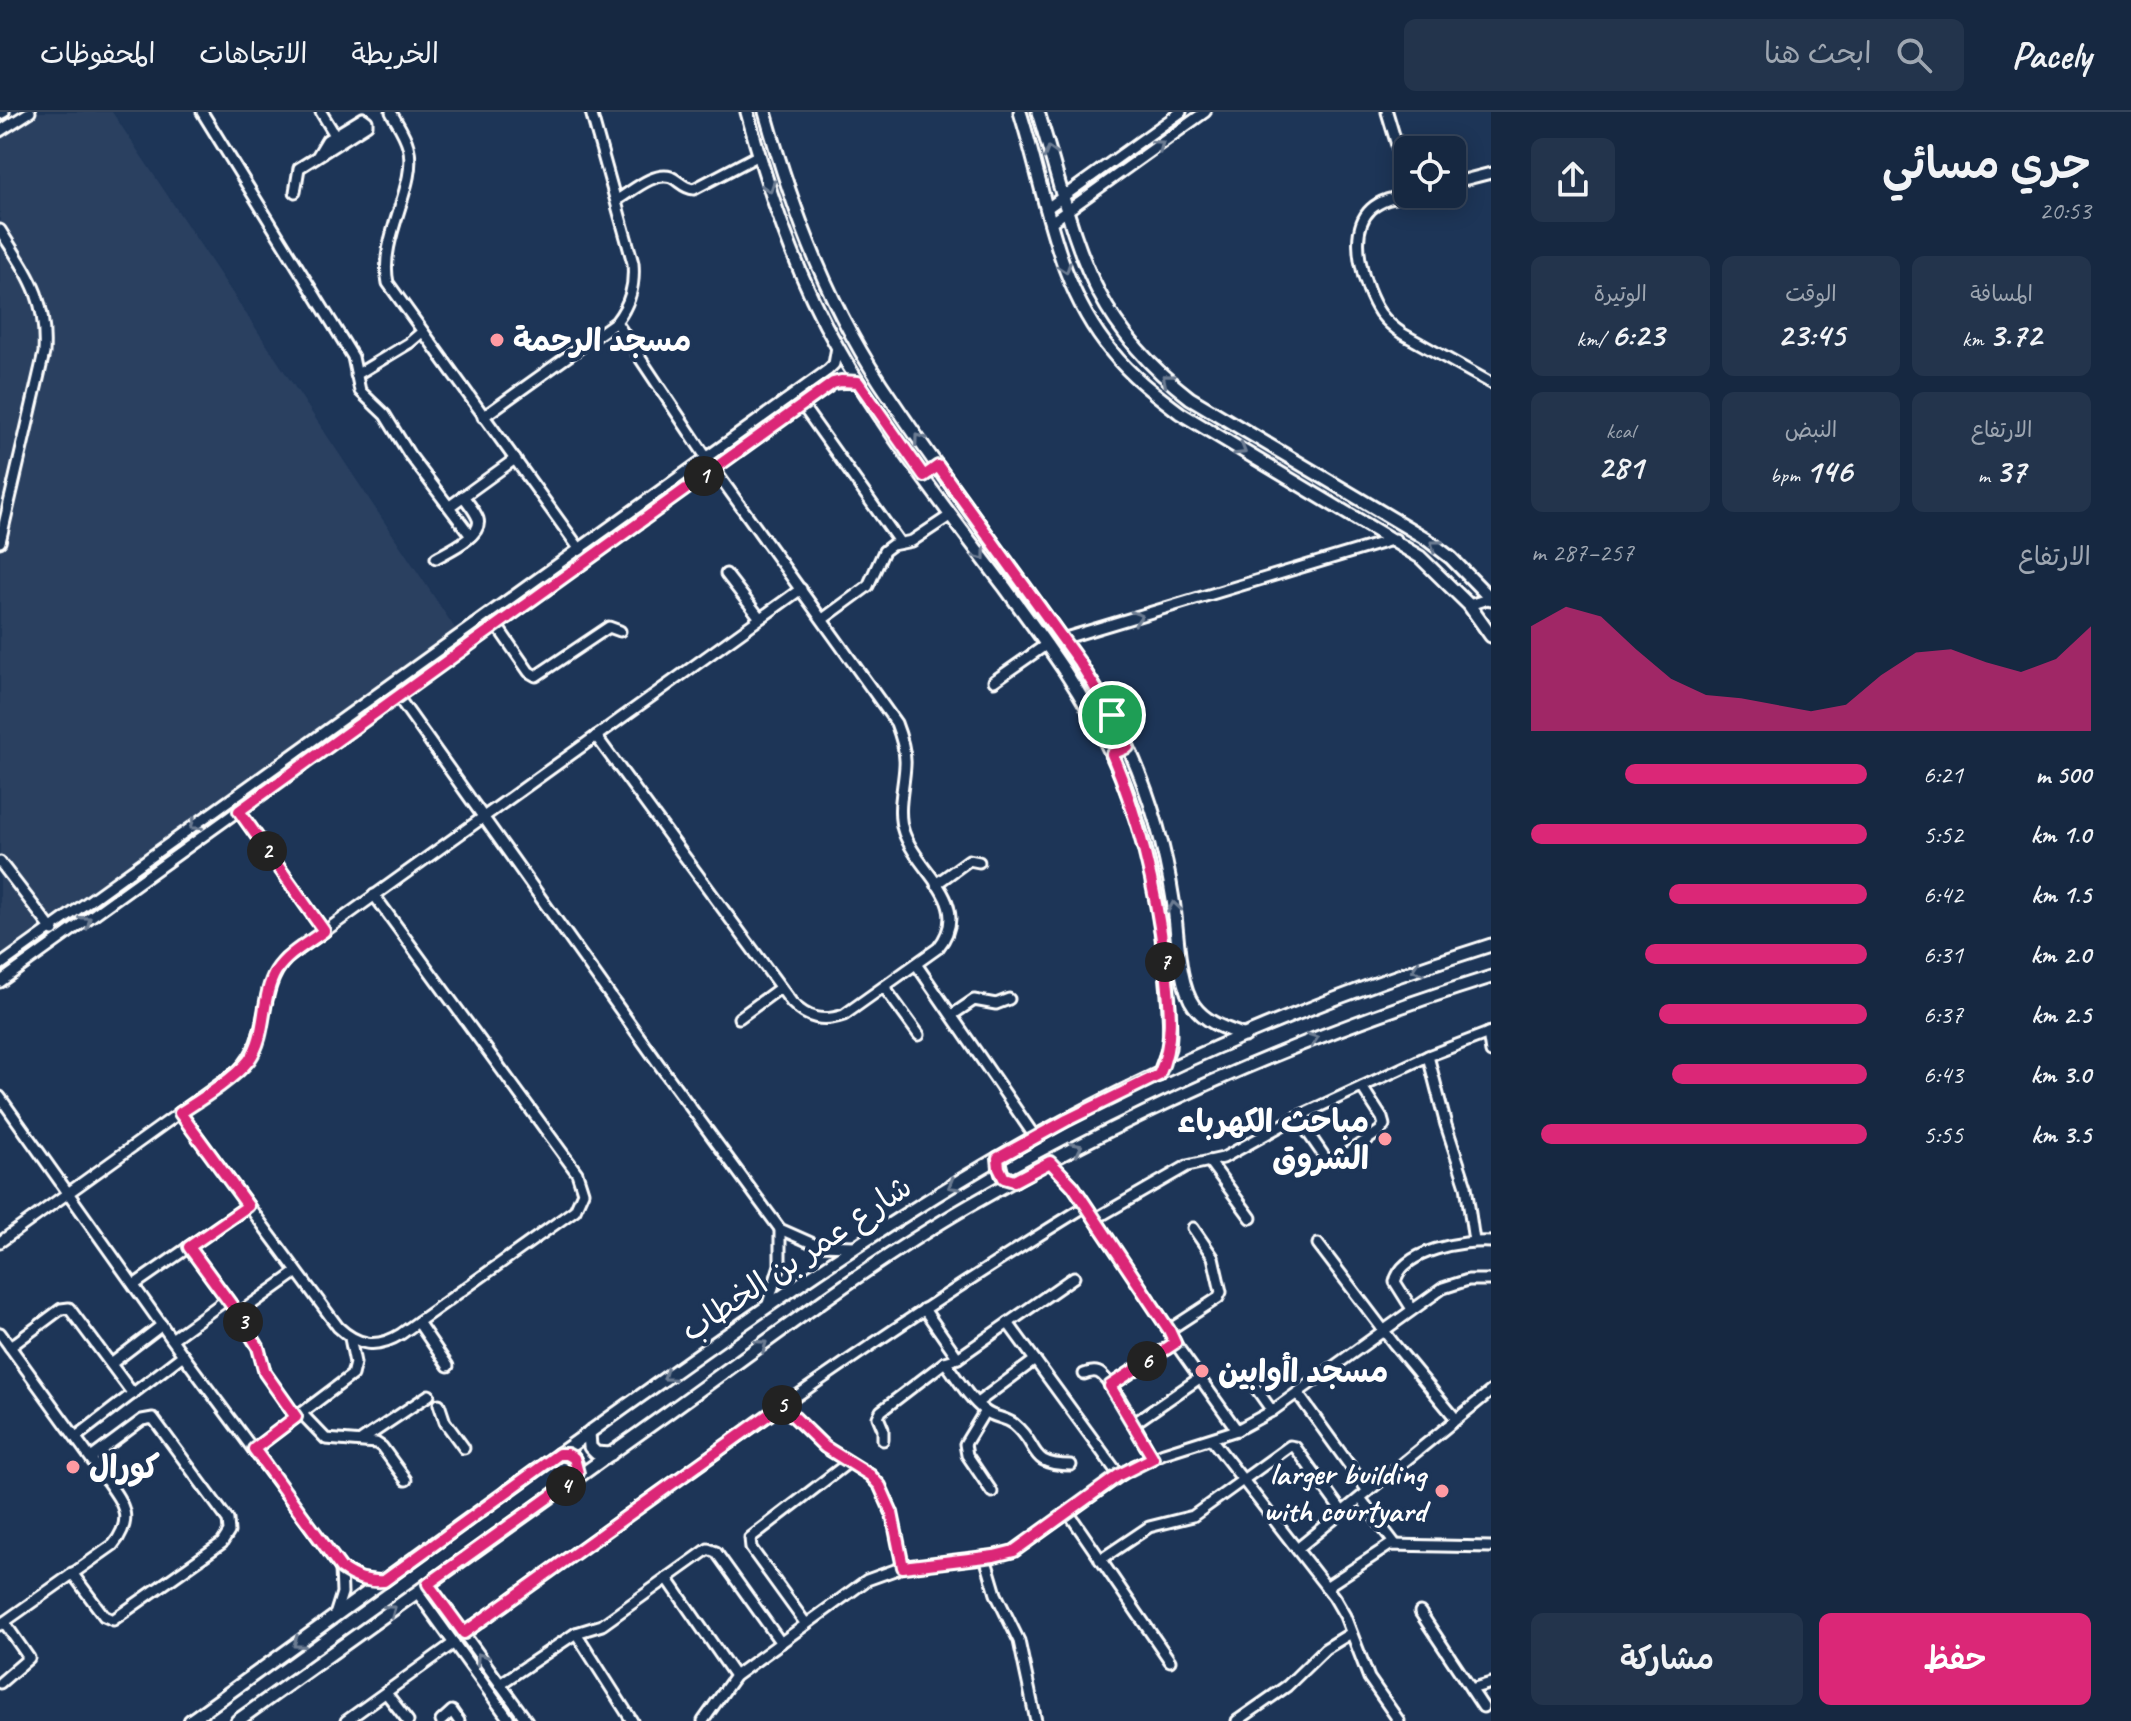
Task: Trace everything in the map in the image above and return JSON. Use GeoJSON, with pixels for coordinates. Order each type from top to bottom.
{"type":"FeatureCollection","features":[{"type":"Feature","properties":{"kind":"street"},"geometry":{"type":"LineString","coordinates":[[0,131],[30,112]]}},
{"type":"Feature","properties":{"kind":"street"},"geometry":{"type":"LineString","coordinates":[[202,112],[353,357],[360,391],[385,415],[409,454],[471,536]]}},
{"type":"Feature","properties":{"kind":"street"},"geometry":{"type":"LineString","coordinates":[[295,192],[299,168],[341,134],[321,112]]}},
{"type":"Feature","properties":{"kind":"street"},"geometry":{"type":"LineString","coordinates":[[391,112],[408,145],[410,165],[386,256],[385,269],[395,295],[588,560]]}},
{"type":"Feature","properties":{"kind":"street"},"geometry":{"type":"LineString","coordinates":[[483,417],[616,322],[629,301],[633,263],[592,112]]}},
{"type":"Feature","properties":{"kind":"street"},"geometry":{"type":"LineString","coordinates":[[747,112],[782,226],[837,347],[951,515],[1047,644],[1091,713],[1112,754],[1135,814],[1159,917],[1170,1035],[1169,1048],[1159,1075]]}},
{"type":"Feature","properties":{"kind":"street"},"geometry":{"type":"LineString","coordinates":[[765,112],[800,220],[865,358],[890,398],[1097,689],[1128,747],[1156,819],[1171,887],[1188,994],[1194,1006],[1216,1024],[1245,1036]]}},
{"type":"Feature","properties":{"kind":"street"},"geometry":{"type":"LineString","coordinates":[[1020,112],[1068,278],[1089,320],[1109,349],[1148,389],[1180,413],[1395,539],[1420,557],[1469,605],[1491,636]]}},
{"type":"Feature","properties":{"kind":"street"},"geometry":{"type":"LineString","coordinates":[[1038,112],[1081,256],[1123,334],[1162,376],[1190,398],[1425,538],[1451,558],[1491,599],[1469,605]]}},
{"type":"Feature","properties":{"kind":"street"},"geometry":{"type":"LineString","coordinates":[[1046,209],[1181,112]]}},
{"type":"Feature","properties":{"kind":"street"},"geometry":{"type":"LineString","coordinates":[[1050,223],[1205,112]]}},
{"type":"Feature","properties":{"kind":"street"},"geometry":{"type":"LineString","coordinates":[[1387,112],[1394,136]]}},
{"type":"Feature","properties":{"kind":"street"},"geometry":{"type":"LineString","coordinates":[[617,200],[658,176],[666,176],[694,189],[759,155]]}},
{"type":"Feature","properties":{"kind":"street"},"geometry":{"type":"LineString","coordinates":[[1466,179],[1491,173]]}},
{"type":"Feature","properties":{"kind":"street"},"geometry":{"type":"LineString","coordinates":[[1394,199],[1371,209],[1360,225],[1357,236],[1360,259],[1375,306],[1403,334],[1491,383]]}},
{"type":"Feature","properties":{"kind":"street"},"geometry":{"type":"LineString","coordinates":[[782,226],[795,226],[800,220]]}},
{"type":"Feature","properties":{"kind":"street"},"geometry":{"type":"LineString","coordinates":[[0,230],[35,287],[42,307],[45,332],[44,353],[0,542]]}},
{"type":"Feature","properties":{"kind":"street"},"geometry":{"type":"LineString","coordinates":[[793,252],[797,244],[807,243],[811,246]]}},
{"type":"Feature","properties":{"kind":"street"},"geometry":{"type":"LineString","coordinates":[[596,736],[780,988],[802,1013],[816,1019],[830,1020],[844,1015],[938,948],[950,927],[948,903],[910,847],[902,826],[905,763],[896,723],[714,469],[616,322]]}},
{"type":"Feature","properties":{"kind":"street"},"geometry":{"type":"LineString","coordinates":[[356,375],[422,332]]}},
{"type":"Feature","properties":{"kind":"street"},"geometry":{"type":"LineString","coordinates":[[0,965],[828,370],[834,364],[837,347]]}},
{"type":"Feature","properties":{"kind":"street"},"geometry":{"type":"LineString","coordinates":[[0,982],[833,383],[858,382]]}},
{"type":"Feature","properties":{"kind":"street"},"geometry":{"type":"LineString","coordinates":[[802,405],[900,543]]}},
{"type":"Feature","properties":{"kind":"street"},"geometry":{"type":"LineString","coordinates":[[450,506],[515,459]]}},
{"type":"Feature","properties":{"kind":"street"},"geometry":{"type":"LineString","coordinates":[[924,476],[938,466]]}},
{"type":"Feature","properties":{"kind":"street"},"geometry":{"type":"LineString","coordinates":[[436,558],[477,529],[478,521],[463,496]]}},
{"type":"Feature","properties":{"kind":"street"},"geometry":{"type":"LineString","coordinates":[[823,619],[868,586],[884,551],[912,541],[951,515]]}},
{"type":"Feature","properties":{"kind":"street"},"geometry":{"type":"LineString","coordinates":[[1062,639],[1395,539]]}},
{"type":"Feature","properties":{"kind":"street"},"geometry":{"type":"LineString","coordinates":[[726,574],[760,618]]}},
{"type":"Feature","properties":{"kind":"street"},"geometry":{"type":"LineString","coordinates":[[0,1242],[180,1113],[248,1060],[260,1037],[268,991],[278,968],[286,959],[801,589]]}},
{"type":"Feature","properties":{"kind":"street"},"geometry":{"type":"LineString","coordinates":[[497,626],[529,672],[536,676],[609,627],[620,631]]}},
{"type":"Feature","properties":{"kind":"street"},"geometry":{"type":"LineString","coordinates":[[994,681],[1047,644]]}},
{"type":"Feature","properties":{"kind":"street"},"geometry":{"type":"LineString","coordinates":[[398,697],[780,1229],[816,1245],[855,1246]]}},
{"type":"Feature","properties":{"kind":"street"},"geometry":{"type":"LineString","coordinates":[[1112,754],[1128,747]]}},
{"type":"Feature","properties":{"kind":"street"},"geometry":{"type":"LineString","coordinates":[[239,811],[324,931]]}},
{"type":"Feature","properties":{"kind":"street"},"geometry":{"type":"LineString","coordinates":[[936,884],[969,860],[979,862]]}},
{"type":"Feature","properties":{"kind":"street"},"geometry":{"type":"LineString","coordinates":[[0,862],[59,940]]}},
{"type":"Feature","properties":{"kind":"street"},"geometry":{"type":"LineString","coordinates":[[180,1113],[338,1327],[362,1344],[376,1345],[390,1341],[575,1210],[583,1192],[582,1182],[570,1163],[374,895]]}},
{"type":"Feature","properties":{"kind":"street","name":"شارع عمر بن الخطاب"},"geometry":{"type":"LineString","coordinates":[[237,1721],[838,1290],[918,1237],[987,1181],[998,1158],[1159,1075],[1245,1036],[1353,993],[1491,945]]}},
{"type":"Feature","properties":{"kind":"street"},"geometry":{"type":"LineString","coordinates":[[916,964],[1035,1137]]}},
{"type":"Feature","properties":{"kind":"street","name":"شارع عمر بن الخطاب"},"geometry":{"type":"LineString","coordinates":[[190,1721],[202,1716],[589,1432],[855,1246],[987,1181],[1014,1181],[1169,1101],[1261,1060],[1373,1016],[1491,977]]}},
{"type":"Feature","properties":{"kind":"street"},"geometry":{"type":"LineString","coordinates":[[884,987],[919,1035]]}},
{"type":"Feature","properties":{"kind":"street"},"geometry":{"type":"LineString","coordinates":[[739,1018],[780,988]]}},
{"type":"Feature","properties":{"kind":"street"},"geometry":{"type":"LineString","coordinates":[[952,1015],[974,1000],[996,1004],[1009,999]]}},
{"type":"Feature","properties":{"kind":"street"},"geometry":{"type":"LineString","coordinates":[[1095,1219],[1187,1166],[1223,1158],[1297,1117],[1428,1056],[1490,1032],[1491,1052]]}},
{"type":"Feature","properties":{"kind":"street"},"geometry":{"type":"LineString","coordinates":[[1428,1056],[1466,1186],[1474,1241]]}},
{"type":"Feature","properties":{"kind":"street"},"geometry":{"type":"LineString","coordinates":[[1297,1117],[1326,1159],[1337,1160],[1380,1131],[1384,1125],[1362,1087]]}},
{"type":"Feature","properties":{"kind":"street"},"geometry":{"type":"LineString","coordinates":[[0,1097],[183,1355],[341,1568],[361,1579],[384,1581]]}},
{"type":"Feature","properties":{"kind":"street"},"geometry":{"type":"LineString","coordinates":[[998,1158],[1002,1175],[1014,1181]]}},
{"type":"Feature","properties":{"kind":"street"},"geometry":{"type":"LineString","coordinates":[[1209,1161],[1251,1218]]}},
{"type":"Feature","properties":{"kind":"street"},"geometry":{"type":"LineString","coordinates":[[1050,1162],[1073,1186],[1175,1343],[1237,1430]]}},
{"type":"Feature","properties":{"kind":"street"},"geometry":{"type":"LineString","coordinates":[[134,1285],[248,1206]]}},
{"type":"Feature","properties":{"kind":"street"},"geometry":{"type":"LineString","coordinates":[[464,1633],[782,1405],[924,1309],[1086,1206]]}},
{"type":"Feature","properties":{"kind":"street"},"geometry":{"type":"LineString","coordinates":[[1169,1330],[1218,1298],[1221,1292],[1213,1257],[1193,1228]]}},
{"type":"Feature","properties":{"kind":"street"},"geometry":{"type":"LineString","coordinates":[[767,1307],[780,1265],[780,1229]]}},
{"type":"Feature","properties":{"kind":"street"},"geometry":{"type":"LineString","coordinates":[[1412,1309],[1397,1288],[1397,1276],[1412,1262],[1433,1250],[1474,1241],[1491,1242]]}},
{"type":"Feature","properties":{"kind":"street"},"geometry":{"type":"LineString","coordinates":[[1318,1244],[1383,1331],[1456,1419]]}},
{"type":"Feature","properties":{"kind":"street"},"geometry":{"type":"LineString","coordinates":[[189,1247],[258,1347],[265,1373],[298,1415],[332,1442],[362,1440],[376,1443],[406,1480]]}},
{"type":"Feature","properties":{"kind":"street"},"geometry":{"type":"LineString","coordinates":[[238,1314],[297,1272]]}},
{"type":"Feature","properties":{"kind":"street"},"geometry":{"type":"LineString","coordinates":[[883,1440],[878,1417],[881,1411],[945,1362],[958,1358],[1074,1277]]}},
{"type":"Feature","properties":{"kind":"street"},"geometry":{"type":"LineString","coordinates":[[705,1720],[735,1676],[867,1580],[903,1567],[1014,1551],[1119,1475],[1153,1458],[1237,1430],[1272,1411],[1412,1309],[1455,1283],[1491,1280]]}},
{"type":"Feature","properties":{"kind":"street"},"geometry":{"type":"LineString","coordinates":[[172,1339],[227,1299]]}},
{"type":"Feature","properties":{"kind":"street"},"geometry":{"type":"LineString","coordinates":[[10,1347],[61,1309],[69,1308],[133,1394]]}},
{"type":"Feature","properties":{"kind":"street"},"geometry":{"type":"LineString","coordinates":[[924,1309],[958,1358]]}},
{"type":"Feature","properties":{"kind":"street"},"geometry":{"type":"LineString","coordinates":[[418,1322],[448,1366]]}},
{"type":"Feature","properties":{"kind":"street"},"geometry":{"type":"LineString","coordinates":[[1008,1323],[1119,1475]]}},
{"type":"Feature","properties":{"kind":"street"},"geometry":{"type":"LineString","coordinates":[[111,1364],[162,1325]]}},
{"type":"Feature","properties":{"kind":"street"},"geometry":{"type":"LineString","coordinates":[[0,1333],[122,1502],[125,1514],[124,1525],[113,1545],[2,1624],[29,1658],[0,1683]]}},
{"type":"Feature","properties":{"kind":"street"},"geometry":{"type":"LineString","coordinates":[[254,1449],[352,1375],[355,1363],[350,1338]]}},
{"type":"Feature","properties":{"kind":"street"},"geometry":{"type":"LineString","coordinates":[[1110,1386],[1175,1343]]}},
{"type":"Feature","properties":{"kind":"street"},"geometry":{"type":"LineString","coordinates":[[76,1437],[183,1355]]}},
{"type":"Feature","properties":{"kind":"street"},"geometry":{"type":"LineString","coordinates":[[977,1403],[1035,1360]]}},
{"type":"Feature","properties":{"kind":"street"},"geometry":{"type":"LineString","coordinates":[[945,1362],[977,1403],[985,1411],[1013,1423],[1045,1463],[1071,1465]]}},
{"type":"Feature","properties":{"kind":"street"},"geometry":{"type":"LineString","coordinates":[[1084,1374],[1098,1373],[1110,1386],[1153,1458]]}},
{"type":"Feature","properties":{"kind":"street"},"geometry":{"type":"LineString","coordinates":[[1133,1424],[1201,1377]]}},
{"type":"Feature","properties":{"kind":"street"},"geometry":{"type":"LineString","coordinates":[[1250,1380],[1272,1411]]}},
{"type":"Feature","properties":{"kind":"street"},"geometry":{"type":"LineString","coordinates":[[1297,1549],[1491,1391]]}},
{"type":"Feature","properties":{"kind":"street"},"geometry":{"type":"LineString","coordinates":[[1298,1394],[1395,1544]]}},
{"type":"Feature","properties":{"kind":"street"},"geometry":{"type":"LineString","coordinates":[[362,1440],[429,1395]]}},
{"type":"Feature","properties":{"kind":"street"},"geometry":{"type":"LineString","coordinates":[[439,1404],[445,1422],[464,1448]]}},
{"type":"Feature","properties":{"kind":"street"},"geometry":{"type":"LineString","coordinates":[[782,1405],[825,1447],[870,1475],[887,1499],[903,1567]]}},
{"type":"Feature","properties":{"kind":"street"},"geometry":{"type":"LineString","coordinates":[[985,1411],[965,1444],[967,1455],[992,1492]]}},
{"type":"Feature","properties":{"kind":"street"},"geometry":{"type":"LineString","coordinates":[[72,1573],[104,1616],[113,1620],[222,1543],[229,1532],[228,1520],[153,1418],[142,1420],[91,1458]]}},
{"type":"Feature","properties":{"kind":"street"},"geometry":{"type":"LineString","coordinates":[[589,1432],[590,1447],[603,1455],[611,1454]]}},
{"type":"Feature","properties":{"kind":"street"},"geometry":{"type":"LineString","coordinates":[[1212,1440],[1339,1605],[1369,1678],[1399,1721]]}},
{"type":"Feature","properties":{"kind":"street"},"geometry":{"type":"LineString","coordinates":[[1100,1560],[1149,1527],[1193,1516],[1289,1446],[1294,1446],[1343,1513]]}},
{"type":"Feature","properties":{"kind":"street"},"geometry":{"type":"LineString","coordinates":[[559,1454],[574,1458],[578,1473],[573,1480]]}},
{"type":"Feature","properties":{"kind":"street"},"geometry":{"type":"LineString","coordinates":[[806,1624],[751,1548],[750,1538],[849,1462]]}},
{"type":"Feature","properties":{"kind":"street"},"geometry":{"type":"LineString","coordinates":[[1068,1512],[1170,1661]]}},
{"type":"Feature","properties":{"kind":"street"},"geometry":{"type":"LineString","coordinates":[[1326,1587],[1379,1550],[1395,1544],[1491,1547]]}},
{"type":"Feature","properties":{"kind":"street"},"geometry":{"type":"LineString","coordinates":[[500,1684],[576,1633],[602,1625],[705,1550],[714,1550],[781,1643]]}},
{"type":"Feature","properties":{"kind":"street"},"geometry":{"type":"LineString","coordinates":[[985,1557],[996,1594],[1019,1641],[1036,1721]]}},
{"type":"Feature","properties":{"kind":"street"},"geometry":{"type":"LineString","coordinates":[[334,1618],[342,1593],[341,1568]]}},
{"type":"Feature","properties":{"kind":"street"},"geometry":{"type":"LineString","coordinates":[[667,1578],[735,1676]]}},
{"type":"Feature","properties":{"kind":"street"},"geometry":{"type":"LineString","coordinates":[[428,1584],[527,1721]]}},
{"type":"Feature","properties":{"kind":"street"},"geometry":{"type":"LineString","coordinates":[[417,1592],[510,1721]]}},
{"type":"Feature","properties":{"kind":"street"},"geometry":{"type":"LineString","coordinates":[[1420,1612],[1483,1707]]}},
{"type":"Feature","properties":{"kind":"street"},"geometry":{"type":"LineString","coordinates":[[576,1633],[632,1721]]}},
{"type":"Feature","properties":{"kind":"street"},"geometry":{"type":"LineString","coordinates":[[1237,1721],[1292,1683],[1325,1649],[1351,1633]]}},
{"type":"Feature","properties":{"kind":"street"},"geometry":{"type":"LineString","coordinates":[[346,1721],[454,1643]]}},
{"type":"Feature","properties":{"kind":"street"},"geometry":{"type":"LineString","coordinates":[[1471,1689],[1491,1683]]}},
{"type":"Feature","properties":{"kind":"street"},"geometry":{"type":"LineString","coordinates":[[386,1693],[408,1721]]}},
{"type":"Feature","properties":{"kind":"street"},"geometry":{"type":"LineString","coordinates":[[441,1721],[452,1711],[459,1721]]}},
{"type":"Feature","properties":{"kind":"shaded area"},"geometry":{"type":"Polygon","coordinates":[[[19,112],[112,112],[462,639],[0,970],[0,124],[19,112]]]}},
{"type":"Feature","properties":{"kind":"place","name":"مسجد الرحمة"},"geometry":{"type":"Point","coordinates":[497,340]}},
{"type":"Feature","properties":{"kind":"place","name":"مباحث الكهرباء الشروق"},"geometry":{"type":"Point","coordinates":[1385,1139]}},
{"type":"Feature","properties":{"kind":"place","name":"مسجد اأوابين"},"geometry":{"type":"Point","coordinates":[1202,1371]}},
{"type":"Feature","properties":{"kind":"place","name":"كورال"},"geometry":{"type":"Point","coordinates":[73,1467]}},
{"type":"Feature","properties":{"kind":"place","name":"larger building with courtyard"},"geometry":{"type":"Point","coordinates":[1442,1491]}},
{"type":"Feature","properties":{"kind":"route"},"geometry":{"type":"LineString","coordinates":[[849,380],[858,382],[924,476],[938,466],[1080,663],[1112,715],[1128,747],[1112,754],[1135,814],[1159,917],[1166,969],[1169,1048],[1159,1075],[1035,1137],[998,1158],[998,1163],[1004,1178],[1014,1181],[1050,1162],[1073,1186],[1169,1330],[1175,1343],[1110,1386],[1153,1458],[1119,1475],[1014,1551],[903,1567],[892,1513],[880,1486],[854,1463],[825,1447],[782,1405],[464,1633],[428,1584],[573,1480],[578,1473],[574,1458],[559,1454],[384,1581],[361,1579],[341,1568],[254,1449],[296,1417],[262,1368],[258,1347],[238,1314],[189,1247],[248,1206],[180,1113],[248,1060],[260,1037],[268,991],[278,968],[324,931],[239,811],[833,383],[849,380]]}}]}
